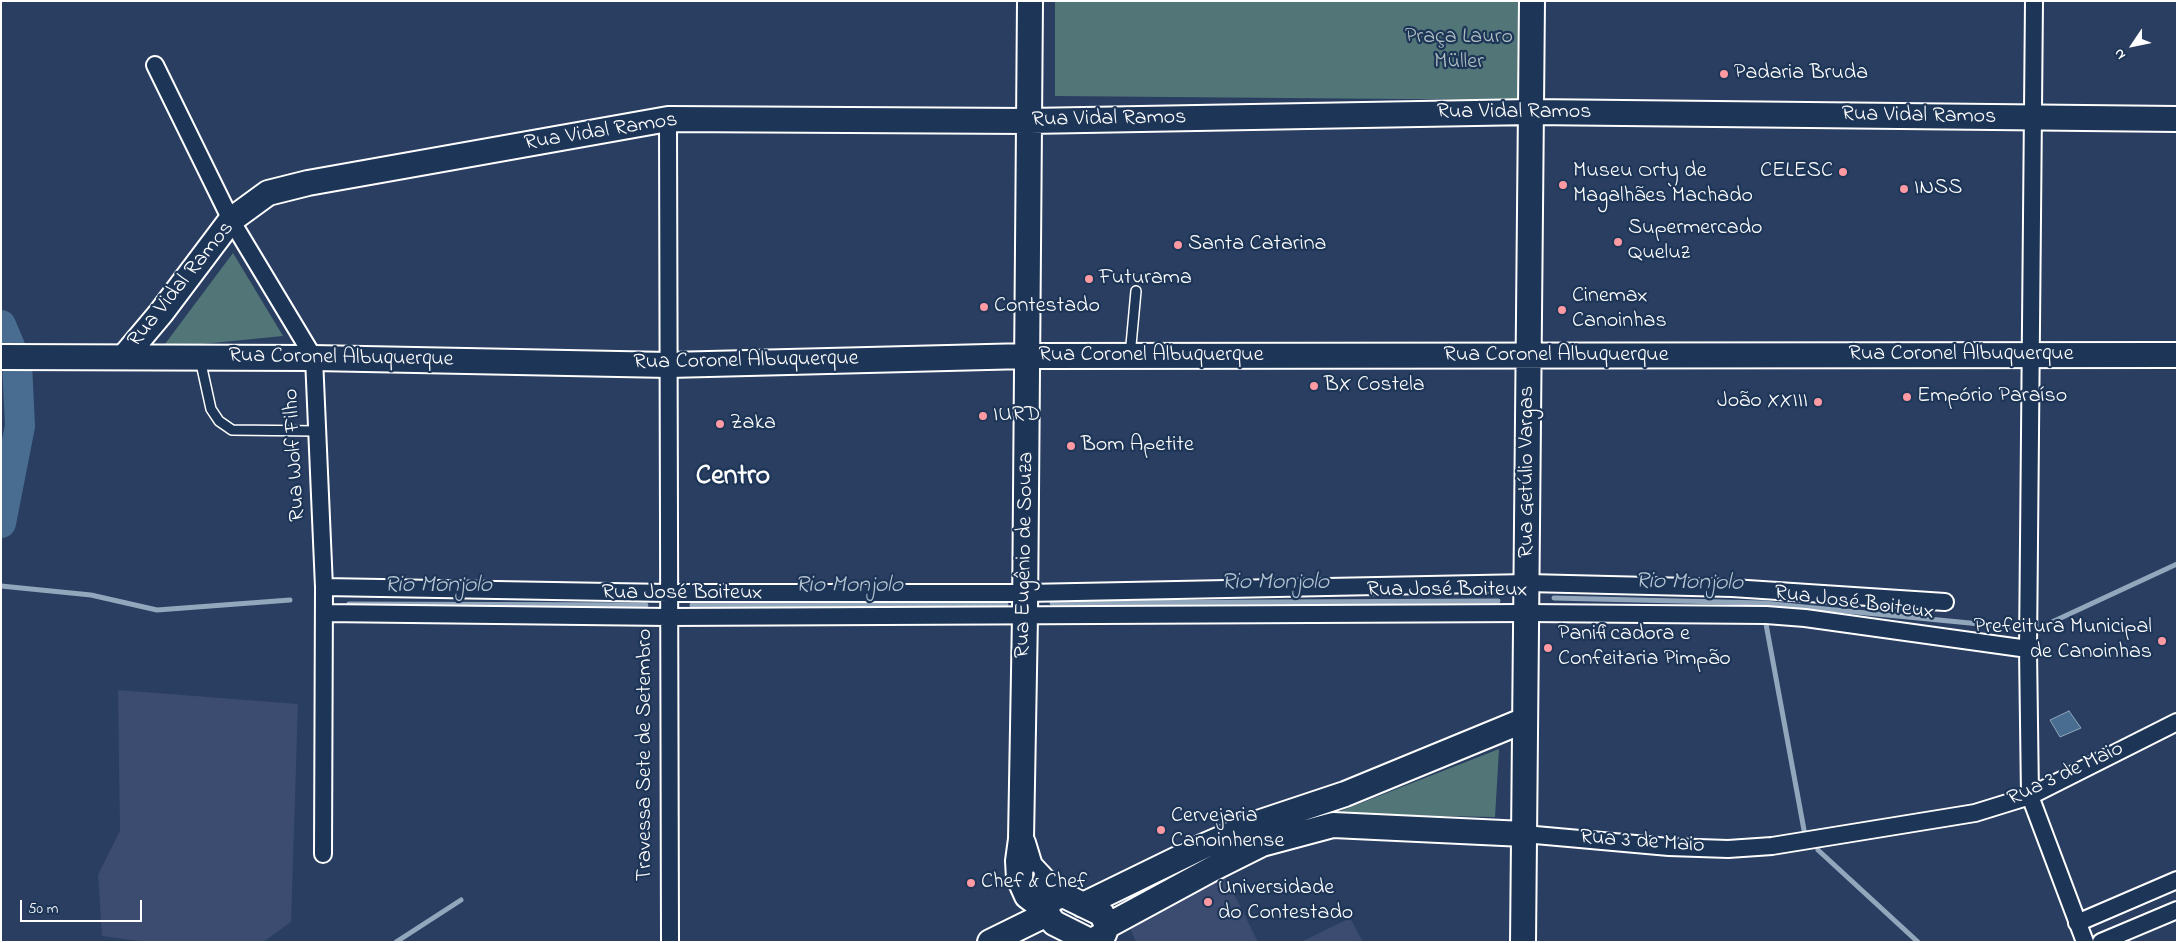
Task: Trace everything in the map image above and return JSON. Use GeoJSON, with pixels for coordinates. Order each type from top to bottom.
{"type":"FeatureCollection","features":[{"type":"Feature","properties":{"kind":"main road","name":"Rua Eugênio de Souza"},"geometry":{"type":"LineString","coordinates":[[1030,1],[1021,839],[1030,866],[1044,881],[1060,906]]}},
{"type":"Feature","properties":{"kind":"main road","name":"Rua Getúlio Vargas"},"geometry":{"type":"LineString","coordinates":[[1523,942],[1528,583],[1532,1]]}},
{"type":"Feature","properties":{"kind":"main road","name":"Rua Vidal Ramos"},"geometry":{"type":"LineString","coordinates":[[124,357],[161,313],[231,220],[268,193],[308,183],[668,118],[1029,121],[1531,112],[2177,120]]}},
{"type":"Feature","properties":{"kind":"main road","name":"Rua Coronel Albuquerque"},"geometry":{"type":"LineString","coordinates":[[1,357],[314,358],[669,365],[1027,356],[2177,355]]}},
{"type":"Feature","properties":{"kind":"main road"},"geometry":{"type":"LineString","coordinates":[[990,942],[1060,906],[1156,870],[1256,824],[1330,800],[1525,720]]}},
{"type":"Feature","properties":{"kind":"main road"},"geometry":{"type":"LineString","coordinates":[[1330,800],[1332,825]]}},
{"type":"Feature","properties":{"kind":"main road","name":"Rua 3 de Maio"},"geometry":{"type":"LineString","coordinates":[[1099,937],[1169,892],[1262,844],[1332,825],[1524,834]]}},
{"type":"Feature","properties":{"kind":"main road"},"geometry":{"type":"LineString","coordinates":[[1156,870],[1169,892]]}},
{"type":"Feature","properties":{"kind":"main road"},"geometry":{"type":"LineString","coordinates":[[1060,906],[1102,914],[1099,937],[1054,923],[1060,906]]}},
{"type":"Feature","properties":{"kind":"street"},"geometry":{"type":"LineString","coordinates":[[2034,1],[2028,649],[2030,796],[2085,942]]}},
{"type":"Feature","properties":{"kind":"street","name":"Rua Wolf Filho"},"geometry":{"type":"LineString","coordinates":[[155,65],[231,220],[314,358],[324,587],[323,854]]}},
{"type":"Feature","properties":{"kind":"street","name":"Travessa Sete de Setembro"},"geometry":{"type":"LineString","coordinates":[[668,118],[670,942]]}},
{"type":"Feature","properties":{"kind":"street","name":"Rua José Boiteux"},"geometry":{"type":"LineString","coordinates":[[324,613],[668,617],[1025,605],[1528,583],[1732,588],[1944,602]]}},
{"type":"Feature","properties":{"kind":"street","name":"Rua José Boiteux"},"geometry":{"type":"LineString","coordinates":[[324,587],[668,593],[1025,605],[1766,615],[1805,618],[2028,649]]}},
{"type":"Feature","properties":{"kind":"street","name":"Rua 3 de Maio"},"geometry":{"type":"LineString","coordinates":[[1524,834],[1669,847],[1728,850],[1763,847],[1975,813],[2030,796],[2177,722]]}},
{"type":"Feature","properties":{"kind":"street"},"geometry":{"type":"LineString","coordinates":[[2077,923],[2177,880]]}},
{"type":"Feature","properties":{"kind":"street"},"geometry":{"type":"LineString","coordinates":[[2101,942],[2177,910]]}},
{"type":"Feature","properties":{"kind":"lane"},"geometry":{"type":"LineString","coordinates":[[1130,356],[1136,291]]}},
{"type":"Feature","properties":{"kind":"lane"},"geometry":{"type":"LineString","coordinates":[[199,357],[211,409],[219,421],[232,430],[317,431]]}},
{"type":"Feature","properties":{"kind":"shaded area"},"geometry":{"type":"Polygon","coordinates":[[[118,690],[298,704],[291,922],[263,942],[147,942],[102,936],[98,875],[120,831],[118,690]]]}},
{"type":"Feature","properties":{"kind":"shaded area"},"geometry":{"type":"Polygon","coordinates":[[[2069,711],[2081,728],[2060,737],[2050,720],[2069,711]]]}},
{"type":"Feature","properties":{"kind":"shaded area","name":"Universidade do Contestado"},"geometry":{"type":"Polygon","coordinates":[[[1225,876],[1258,942],[1136,942],[1130,928],[1225,876]]]}},
{"type":"Feature","properties":{"kind":"shaded area","name":"Universidade do Contestado"},"geometry":{"type":"Polygon","coordinates":[[[1350,918],[1363,942],[1301,942],[1350,918]]]}},
{"type":"Feature","properties":{"kind":"green space","name":"Praça Lauro Müller"},"geometry":{"type":"Polygon","coordinates":[[[1055,1],[1520,1],[1520,100],[1055,96],[1055,1]]]}},
{"type":"Feature","properties":{"kind":"green space"},"geometry":{"type":"Polygon","coordinates":[[[233,253],[283,336],[162,348],[233,253]]]}},
{"type":"Feature","properties":{"kind":"green space"},"geometry":{"type":"Polygon","coordinates":[[[1499,749],[1495,817],[1333,814],[1499,749]]]}},
{"type":"Feature","properties":{"kind":"waterway"},"geometry":{"type":"LineString","coordinates":[[1,325],[17,363],[20,426],[1,523]]}},
{"type":"Feature","properties":{"kind":"waterway"},"geometry":{"type":"LineString","coordinates":[[2052,622],[2177,564]]}},
{"type":"Feature","properties":{"kind":"waterway","name":"Rio Monjolo"},"geometry":{"type":"LineString","coordinates":[[1,586],[91,595],[157,610],[290,600]]}},
{"type":"Feature","properties":{"kind":"waterway"},"geometry":{"type":"LineString","coordinates":[[1554,598],[1763,603],[2011,627]]}},
{"type":"Feature","properties":{"kind":"waterway","name":"Rio Monjolo"},"geometry":{"type":"LineString","coordinates":[[1052,603],[1498,601]]}},
{"type":"Feature","properties":{"kind":"waterway","name":"Rio Monjolo"},"geometry":{"type":"LineString","coordinates":[[349,604],[646,605]]}},
{"type":"Feature","properties":{"kind":"waterway","name":"Rio Monjolo"},"geometry":{"type":"LineString","coordinates":[[692,605],[1006,605]]}},
{"type":"Feature","properties":{"kind":"waterway"},"geometry":{"type":"LineString","coordinates":[[1766,624],[1804,830]]}},
{"type":"Feature","properties":{"kind":"waterway"},"geometry":{"type":"LineString","coordinates":[[1818,850],[1918,942]]}},
{"type":"Feature","properties":{"kind":"waterway"},"geometry":{"type":"LineString","coordinates":[[396,942],[461,900]]}},
{"type":"Feature","properties":{"kind":"place","name":"Padaria Bruda"},"geometry":{"type":"Point","coordinates":[1724,74]}},
{"type":"Feature","properties":{"kind":"place","name":"CELESC"},"geometry":{"type":"Point","coordinates":[1843,172]}},
{"type":"Feature","properties":{"kind":"place","name":"Museu Orty de Magalhães Machado"},"geometry":{"type":"Point","coordinates":[1563,185]}},
{"type":"Feature","properties":{"kind":"place","name":"INSS"},"geometry":{"type":"Point","coordinates":[1904,189]}},
{"type":"Feature","properties":{"kind":"place","name":"Supermercado Queluz"},"geometry":{"type":"Point","coordinates":[1618,242]}},
{"type":"Feature","properties":{"kind":"place","name":"Santa Catarina"},"geometry":{"type":"Point","coordinates":[1178,245]}},
{"type":"Feature","properties":{"kind":"place","name":"Futurama"},"geometry":{"type":"Point","coordinates":[1089,279]}},
{"type":"Feature","properties":{"kind":"place","name":"Contestado"},"geometry":{"type":"Point","coordinates":[984,307]}},
{"type":"Feature","properties":{"kind":"place","name":"Cinemax Canoinhas"},"geometry":{"type":"Point","coordinates":[1562,310]}},
{"type":"Feature","properties":{"kind":"place","name":"BX Costela"},"geometry":{"type":"Point","coordinates":[1314,386]}},
{"type":"Feature","properties":{"kind":"place","name":"Empório Paraíso"},"geometry":{"type":"Point","coordinates":[1907,397]}},
{"type":"Feature","properties":{"kind":"place","name":"João XXIII"},"geometry":{"type":"Point","coordinates":[1818,402]}},
{"type":"Feature","properties":{"kind":"place","name":"IURD"},"geometry":{"type":"Point","coordinates":[983,416]}},
{"type":"Feature","properties":{"kind":"place","name":"Zaka"},"geometry":{"type":"Point","coordinates":[720,424]}},
{"type":"Feature","properties":{"kind":"place","name":"Bom Apetite"},"geometry":{"type":"Point","coordinates":[1071,446]}},
{"type":"Feature","properties":{"kind":"place","name":"Prefeitura Municipal de Canoinhas"},"geometry":{"type":"Point","coordinates":[2162,641]}},
{"type":"Feature","properties":{"kind":"place","name":"Panificadora e Confeitaria Pimpão"},"geometry":{"type":"Point","coordinates":[1548,648]}},
{"type":"Feature","properties":{"kind":"place","name":"Cervejaria Canoinhense"},"geometry":{"type":"Point","coordinates":[1161,830]}},
{"type":"Feature","properties":{"kind":"place","name":"Chef & Chef"},"geometry":{"type":"Point","coordinates":[971,883]}},
{"type":"Feature","properties":{"kind":"place","name":"Universidade do Contestado"},"geometry":{"type":"Point","coordinates":[1208,902]}},
{"type":"Feature","properties":{"kind":"district","name":"Centro"},"geometry":{"type":"Point","coordinates":[733,478]}}]}
